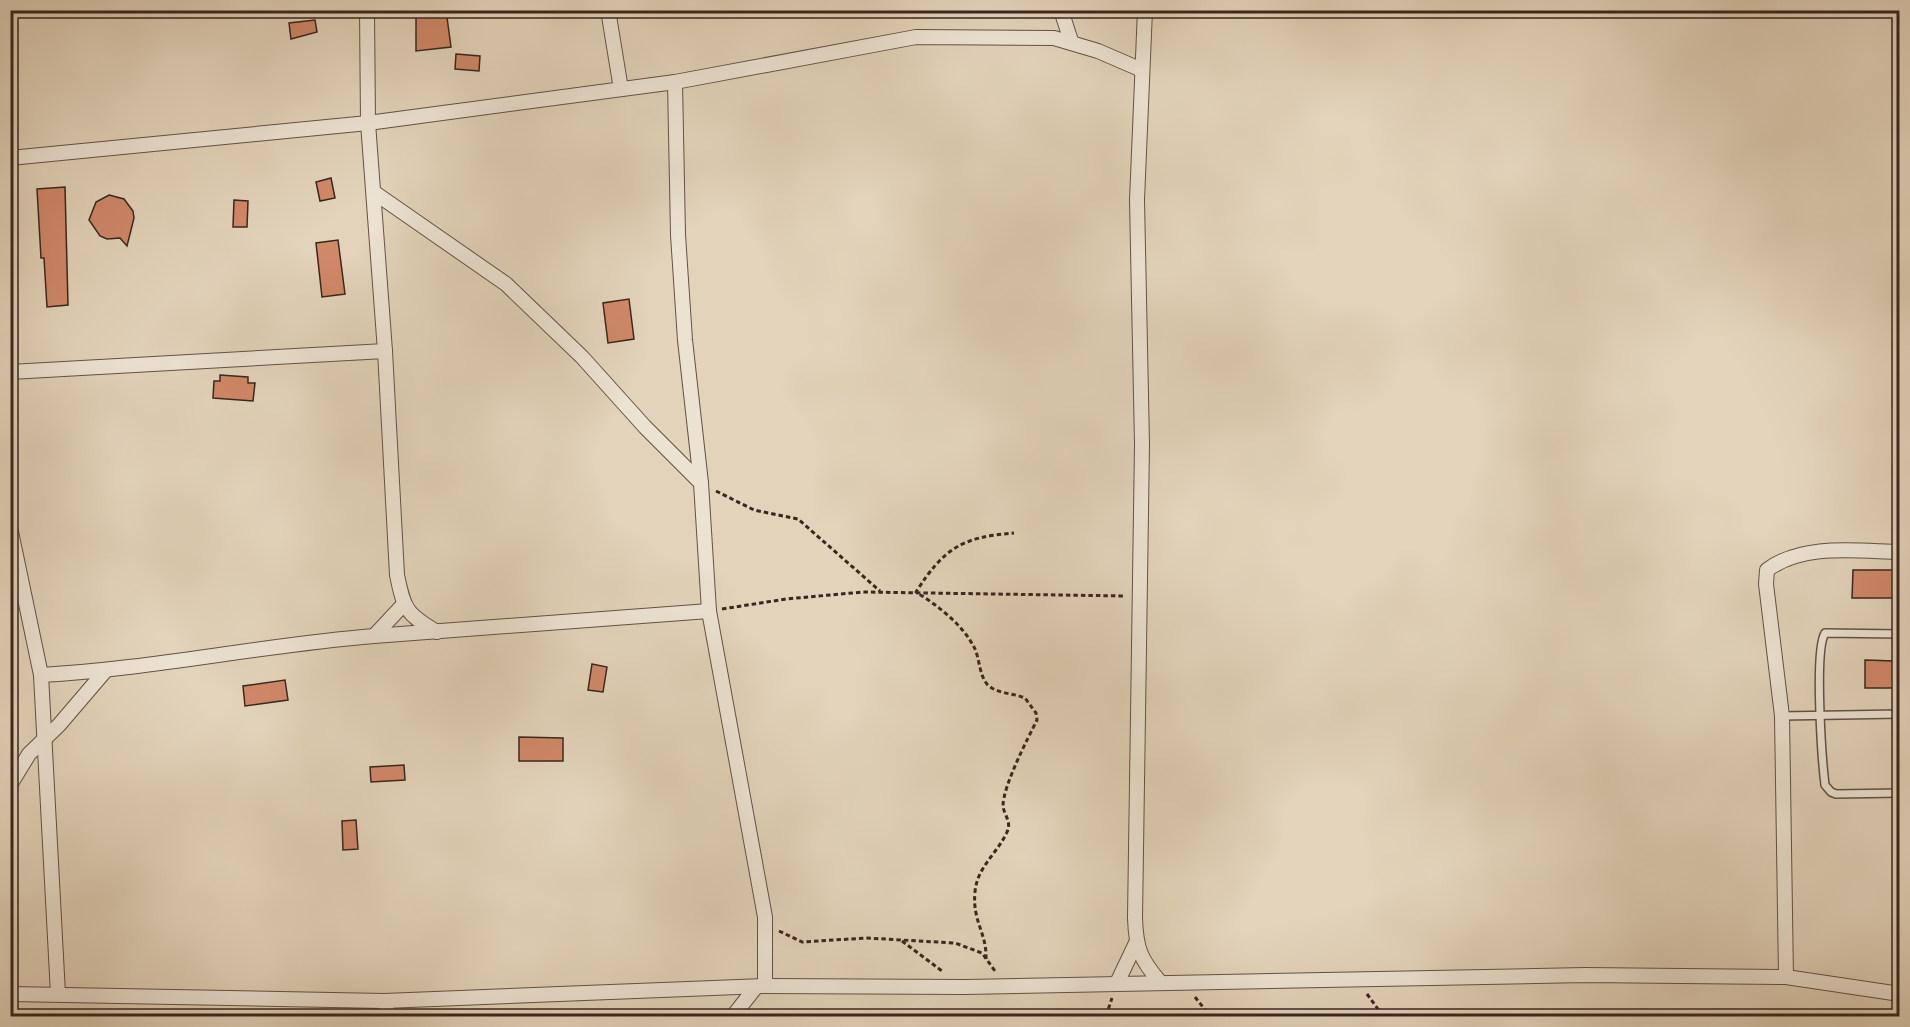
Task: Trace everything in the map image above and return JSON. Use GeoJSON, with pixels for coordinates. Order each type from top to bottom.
{"type":"FeatureCollection","features":[{"type":"Feature","properties":{"kind":"street"},"geometry":{"type":"LineString","coordinates":[[367,10],[368,123],[375,193],[397,575],[403,605],[417,621],[439,633]]}},
{"type":"Feature","properties":{"kind":"street"},"geometry":{"type":"LineString","coordinates":[[608,10],[621,89]]}},
{"type":"Feature","properties":{"kind":"street"},"geometry":{"type":"LineString","coordinates":[[1061,10],[1071,41]]}},
{"type":"Feature","properties":{"kind":"street"},"geometry":{"type":"LineString","coordinates":[[1146,10],[1137,200],[1142,444],[1136,943],[1144,963],[1160,982]]}},
{"type":"Feature","properties":{"kind":"street"},"geometry":{"type":"LineString","coordinates":[[10,158],[368,123],[675,82],[916,36],[1054,38],[1071,41],[1142,70]]}},
{"type":"Feature","properties":{"kind":"street"},"geometry":{"type":"LineString","coordinates":[[675,82],[678,235],[709,611],[765,917],[761,986],[733,1017]]}},
{"type":"Feature","properties":{"kind":"street"},"geometry":{"type":"LineString","coordinates":[[375,193],[506,284],[582,357],[645,427],[700,483]]}},
{"type":"Feature","properties":{"kind":"street"},"geometry":{"type":"LineString","coordinates":[[10,372],[385,351]]}},
{"type":"Feature","properties":{"kind":"street"},"geometry":{"type":"LineString","coordinates":[[10,527],[40,675],[46,737],[49,844],[58,994]]}},
{"type":"Feature","properties":{"kind":"street"},"geometry":{"type":"LineString","coordinates":[[1786,977],[1782,716],[1766,584],[1767,570],[1781,559],[1833,551],[1899,552]]}},
{"type":"Feature","properties":{"kind":"street"},"geometry":{"type":"LineString","coordinates":[[374,636],[403,605]]}},
{"type":"Feature","properties":{"kind":"street"},"geometry":{"type":"LineString","coordinates":[[40,675],[106,670],[374,636],[439,633],[709,611]]}},
{"type":"Feature","properties":{"kind":"street"},"geometry":{"type":"LineString","coordinates":[[10,786],[29,754],[106,670]]}},
{"type":"Feature","properties":{"kind":"street"},"geometry":{"type":"LineString","coordinates":[[1117,983],[1136,943]]}},
{"type":"Feature","properties":{"kind":"street"},"geometry":{"type":"LineString","coordinates":[[10,994],[384,1001],[761,986],[965,987],[1585,975],[1786,977],[1899,994]]}},
{"type":"Feature","properties":{"kind":"street"},"geometry":{"type":"LineString","coordinates":[[384,1001],[389,1017]]}},
{"type":"Feature","properties":{"kind":"lane"},"geometry":{"type":"LineString","coordinates":[[1899,634],[1825,633],[1819,655],[1823,766],[1826,785],[1831,792],[1899,793]]}},
{"type":"Feature","properties":{"kind":"lane"},"geometry":{"type":"LineString","coordinates":[[1782,716],[1899,714]]}},
{"type":"Feature","properties":{"kind":"path"},"geometry":{"type":"LineString","coordinates":[[700,483],[754,510],[798,519],[881,592]]}},
{"type":"Feature","properties":{"kind":"path"},"geometry":{"type":"LineString","coordinates":[[916,592],[941,556],[950,549],[975,539],[1014,533]]}},
{"type":"Feature","properties":{"kind":"path"},"geometry":{"type":"LineString","coordinates":[[709,611],[786,599],[881,592],[1139,596]]}},
{"type":"Feature","properties":{"kind":"path"},"geometry":{"type":"LineString","coordinates":[[916,592],[948,616],[968,638],[974,647],[986,683],[999,692],[1024,698],[1036,713],[1037,720],[1020,756],[1004,806],[1009,821],[1008,831],[976,879],[976,923],[987,946],[986,958]]}},
{"type":"Feature","properties":{"kind":"path"},"geometry":{"type":"LineString","coordinates":[[765,917],[779,931],[802,942],[835,939],[901,940],[964,945],[974,948],[986,958],[1004,986]]}},
{"type":"Feature","properties":{"kind":"path"},"geometry":{"type":"LineString","coordinates":[[901,940],[965,987]]}},
{"type":"Feature","properties":{"kind":"path"},"geometry":{"type":"LineString","coordinates":[[1356,979],[1383,1017]]}},
{"type":"Feature","properties":{"kind":"building"},"geometry":{"type":"Polygon","coordinates":[[[416,10],[446,10],[451,47],[416,51],[416,10]]]}},
{"type":"Feature","properties":{"kind":"building"},"geometry":{"type":"Polygon","coordinates":[[[315,20],[317,32],[291,39],[289,23],[315,20]]]}},
{"type":"Feature","properties":{"kind":"building"},"geometry":{"type":"Polygon","coordinates":[[[456,54],[480,56],[479,71],[455,69],[456,54]]]}},
{"type":"Feature","properties":{"kind":"building"},"geometry":{"type":"Polygon","coordinates":[[[331,178],[335,198],[320,201],[316,182],[331,178]]]}},
{"type":"Feature","properties":{"kind":"building"},"geometry":{"type":"Polygon","coordinates":[[[65,187],[68,305],[47,307],[44,258],[41,258],[37,189],[65,187]]]}},
{"type":"Feature","properties":{"kind":"building"},"geometry":{"type":"Polygon","coordinates":[[[109,195],[124,199],[133,211],[134,218],[127,246],[120,238],[107,239],[100,236],[89,220],[96,202],[109,195]]]}},
{"type":"Feature","properties":{"kind":"building"},"geometry":{"type":"Polygon","coordinates":[[[234,200],[248,201],[247,227],[233,227],[234,200]]]}},
{"type":"Feature","properties":{"kind":"building"},"geometry":{"type":"Polygon","coordinates":[[[338,240],[345,294],[322,297],[316,243],[338,240]]]}},
{"type":"Feature","properties":{"kind":"building"},"geometry":{"type":"Polygon","coordinates":[[[629,299],[634,339],[608,343],[603,303],[629,299]]]}},
{"type":"Feature","properties":{"kind":"building"},"geometry":{"type":"Polygon","coordinates":[[[220,375],[248,377],[248,383],[255,383],[253,401],[213,398],[214,381],[220,381],[220,375]]]}},
{"type":"Feature","properties":{"kind":"building"},"geometry":{"type":"Polygon","coordinates":[[[1853,570],[1894,570],[1894,598],[1852,598],[1853,570]]]}},
{"type":"Feature","properties":{"kind":"building"},"geometry":{"type":"Polygon","coordinates":[[[1865,660],[1894,661],[1893,688],[1865,688],[1865,660]]]}},
{"type":"Feature","properties":{"kind":"building"},"geometry":{"type":"Polygon","coordinates":[[[592,664],[607,667],[603,692],[588,690],[592,664]]]}},
{"type":"Feature","properties":{"kind":"building"},"geometry":{"type":"Polygon","coordinates":[[[285,680],[288,700],[245,706],[243,686],[285,680]]]}},
{"type":"Feature","properties":{"kind":"building"},"geometry":{"type":"Polygon","coordinates":[[[519,737],[563,738],[563,761],[519,761],[519,737]]]}},
{"type":"Feature","properties":{"kind":"building"},"geometry":{"type":"Polygon","coordinates":[[[404,765],[405,780],[371,782],[370,767],[404,765]]]}},
{"type":"Feature","properties":{"kind":"building"},"geometry":{"type":"Polygon","coordinates":[[[356,820],[358,849],[343,850],[342,821],[356,820]]]}}]}
